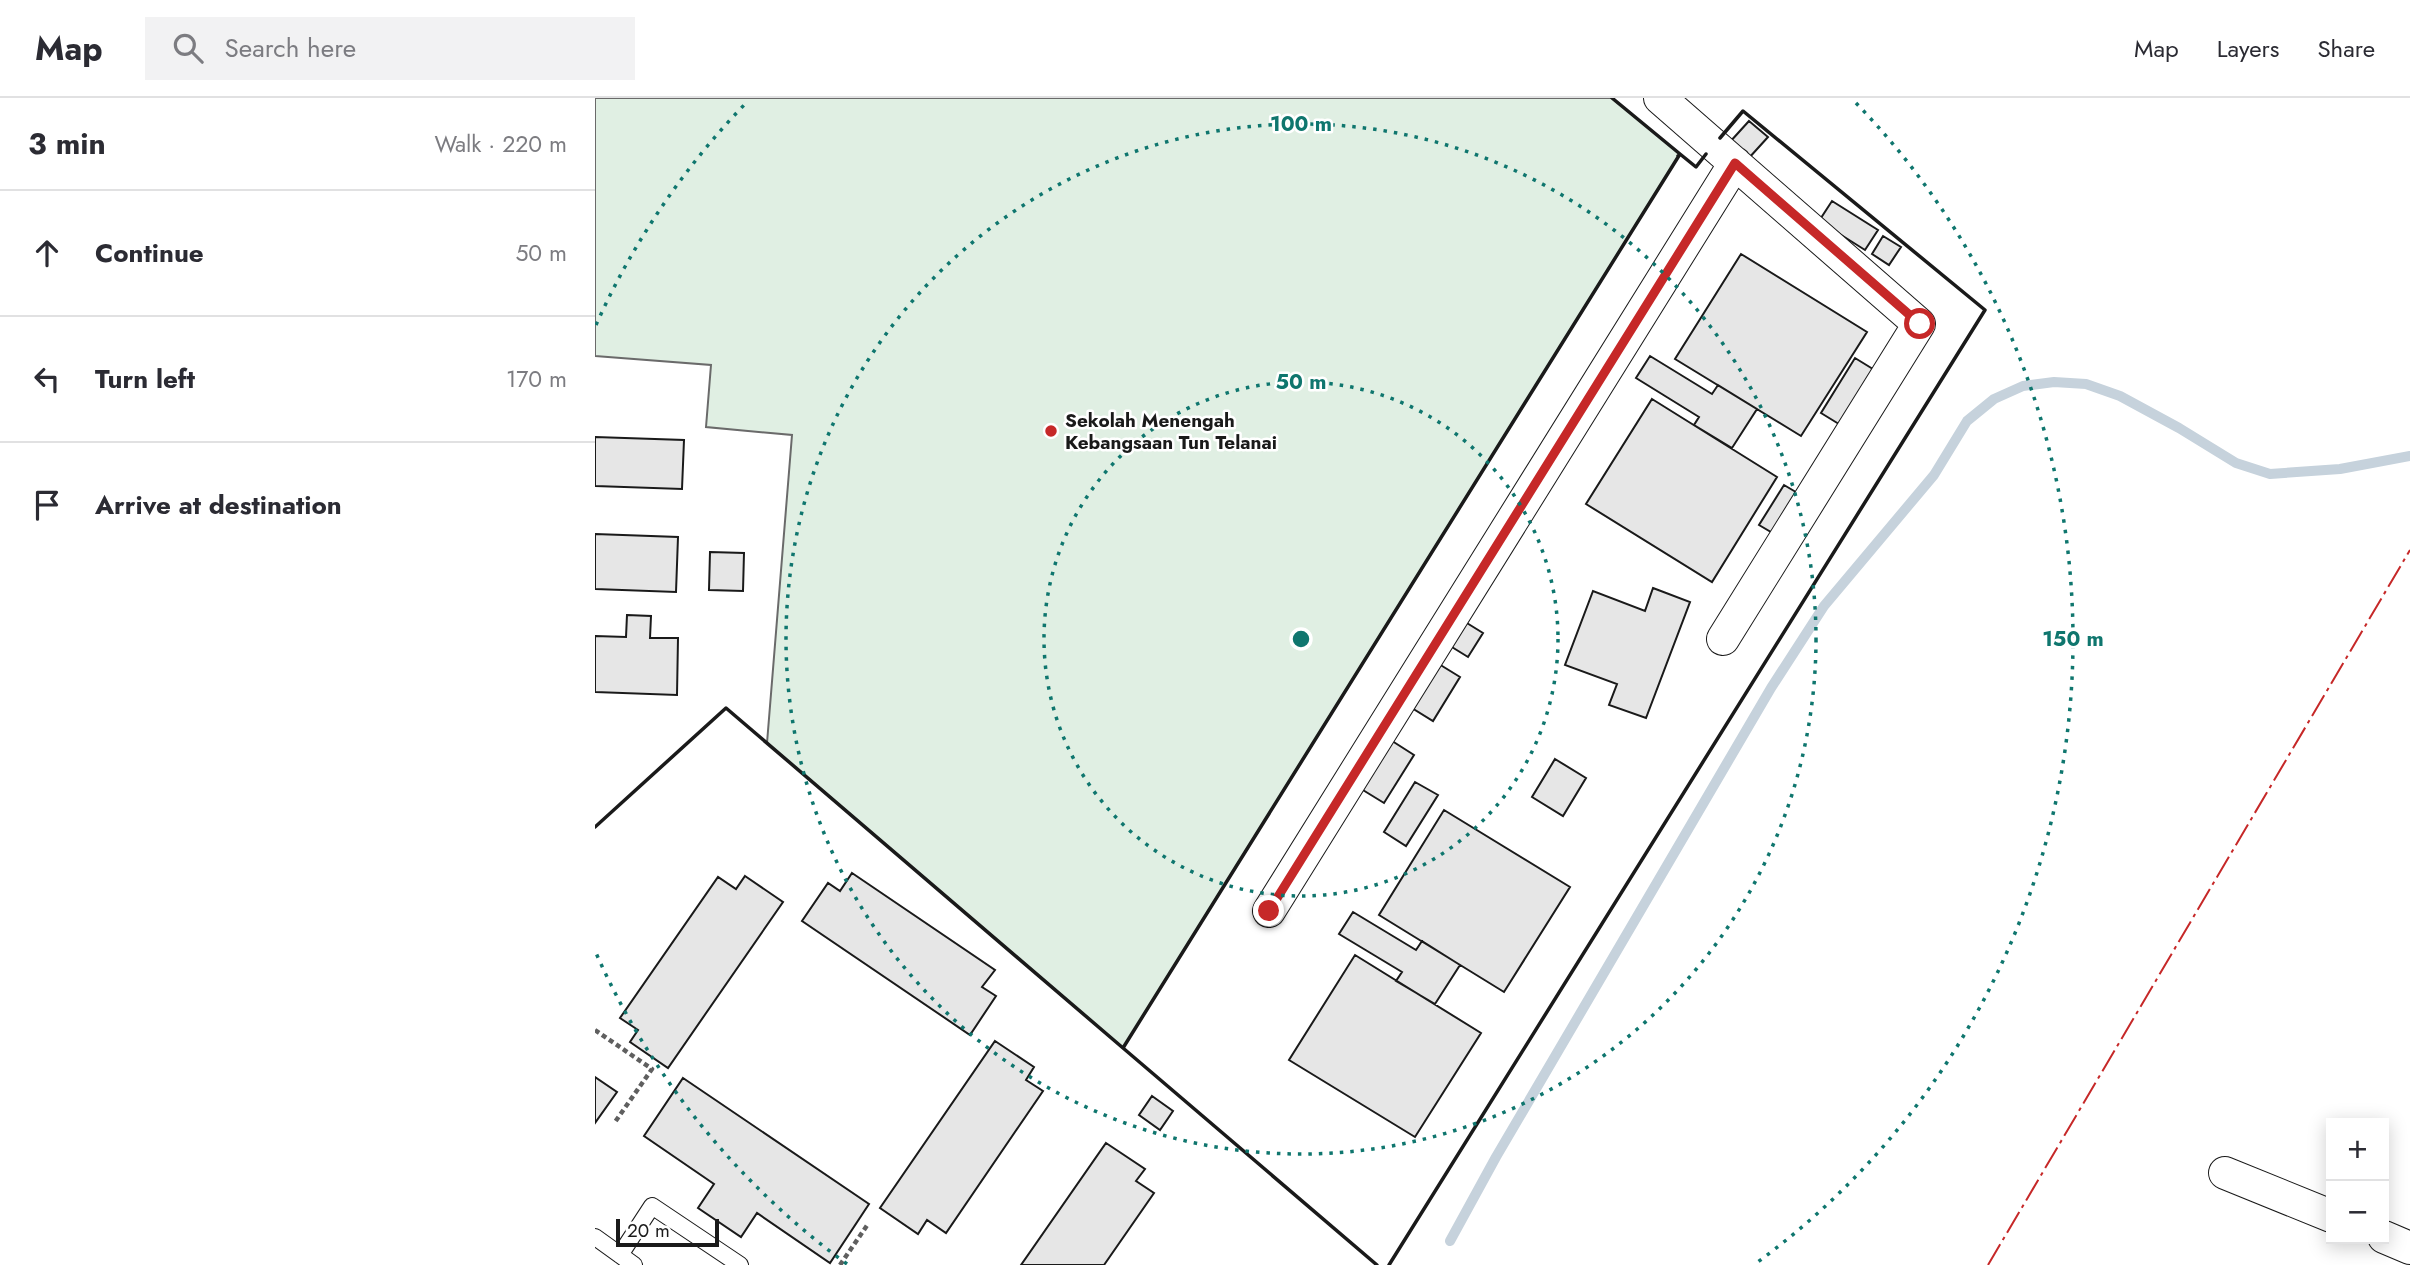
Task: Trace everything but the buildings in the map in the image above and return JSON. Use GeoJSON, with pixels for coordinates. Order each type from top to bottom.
{"type":"FeatureCollection","features":[{"type":"Feature","properties":{"kind":"street"},"geometry":{"type":"LineString","coordinates":[[1660,98],[1920,324],[1723,639]]}},
{"type":"Feature","properties":{"kind":"street"},"geometry":{"type":"LineString","coordinates":[[1269,911],[1735,163]]}},
{"type":"Feature","properties":{"kind":"street"},"geometry":{"type":"LineString","coordinates":[[2225,1173],[2326,1214]]}},
{"type":"Feature","properties":{"kind":"street"},"geometry":{"type":"LineString","coordinates":[[2389,1239],[2410,1248]]}},
{"type":"Feature","properties":{"kind":"lane"},"geometry":{"type":"LineString","coordinates":[[620,1255],[652,1206],[740,1265]]}},
{"type":"Feature","properties":{"kind":"lane"},"geometry":{"type":"LineString","coordinates":[[595,1237],[634,1265]]}},
{"type":"Feature","properties":{"kind":"path"},"geometry":{"type":"LineString","coordinates":[[595,1030],[652,1069],[615,1122]]}},
{"type":"Feature","properties":{"kind":"path"},"geometry":{"type":"LineString","coordinates":[[840,1265],[868,1224]]}},
{"type":"Feature","properties":{"kind":"green space","name":"Sekolah Menengah Kebangsaan Tun Telanai"},"geometry":{"type":"Polygon","coordinates":[[[595,98],[1612,98],[1680,154],[1123,1048],[767,743],[792,435],[706,427],[711,365],[595,356],[595,98]]]}},
{"type":"Feature","properties":{"kind":"waterway"},"geometry":{"type":"LineString","coordinates":[[1450,1241],[1496,1157],[1771,688],[1824,606],[1934,475],[1967,421],[1994,399],[2023,386],[2054,382],[2086,384],[2120,396],[2236,463],[2270,474],[2340,469],[2410,456]]}},
{"type":"Feature","properties":{"kind":"wall"},"geometry":{"type":"LineString","coordinates":[[1612,98],[1680,154],[1678,156]]}},
{"type":"Feature","properties":{"kind":"wall"},"geometry":{"type":"LineString","coordinates":[[1389,1265],[1985,310],[1743,111],[1720,138]]}},
{"type":"Feature","properties":{"kind":"wall"},"geometry":{"type":"LineString","coordinates":[[1377,1265],[1123,1048],[1680,154],[1696,167],[1706,154]]}},
{"type":"Feature","properties":{"kind":"wall"},"geometry":{"type":"LineString","coordinates":[[595,827],[726,708],[1123,1048]]}},
{"type":"Feature","properties":{"kind":"power"},"geometry":{"type":"LineString","coordinates":[[1988,1265],[2410,550]]}},
{"type":"Feature","properties":{"kind":"place","name":"Sekolah Menengah Kebangsaan Tun Telanai"},"geometry":{"type":"Point","coordinates":[1051,431]}},
{"type":"Feature","properties":{"kind":"route"},"geometry":{"type":"LineString","coordinates":[[1269,911],[1735,163],[1920,324]]}}]}
